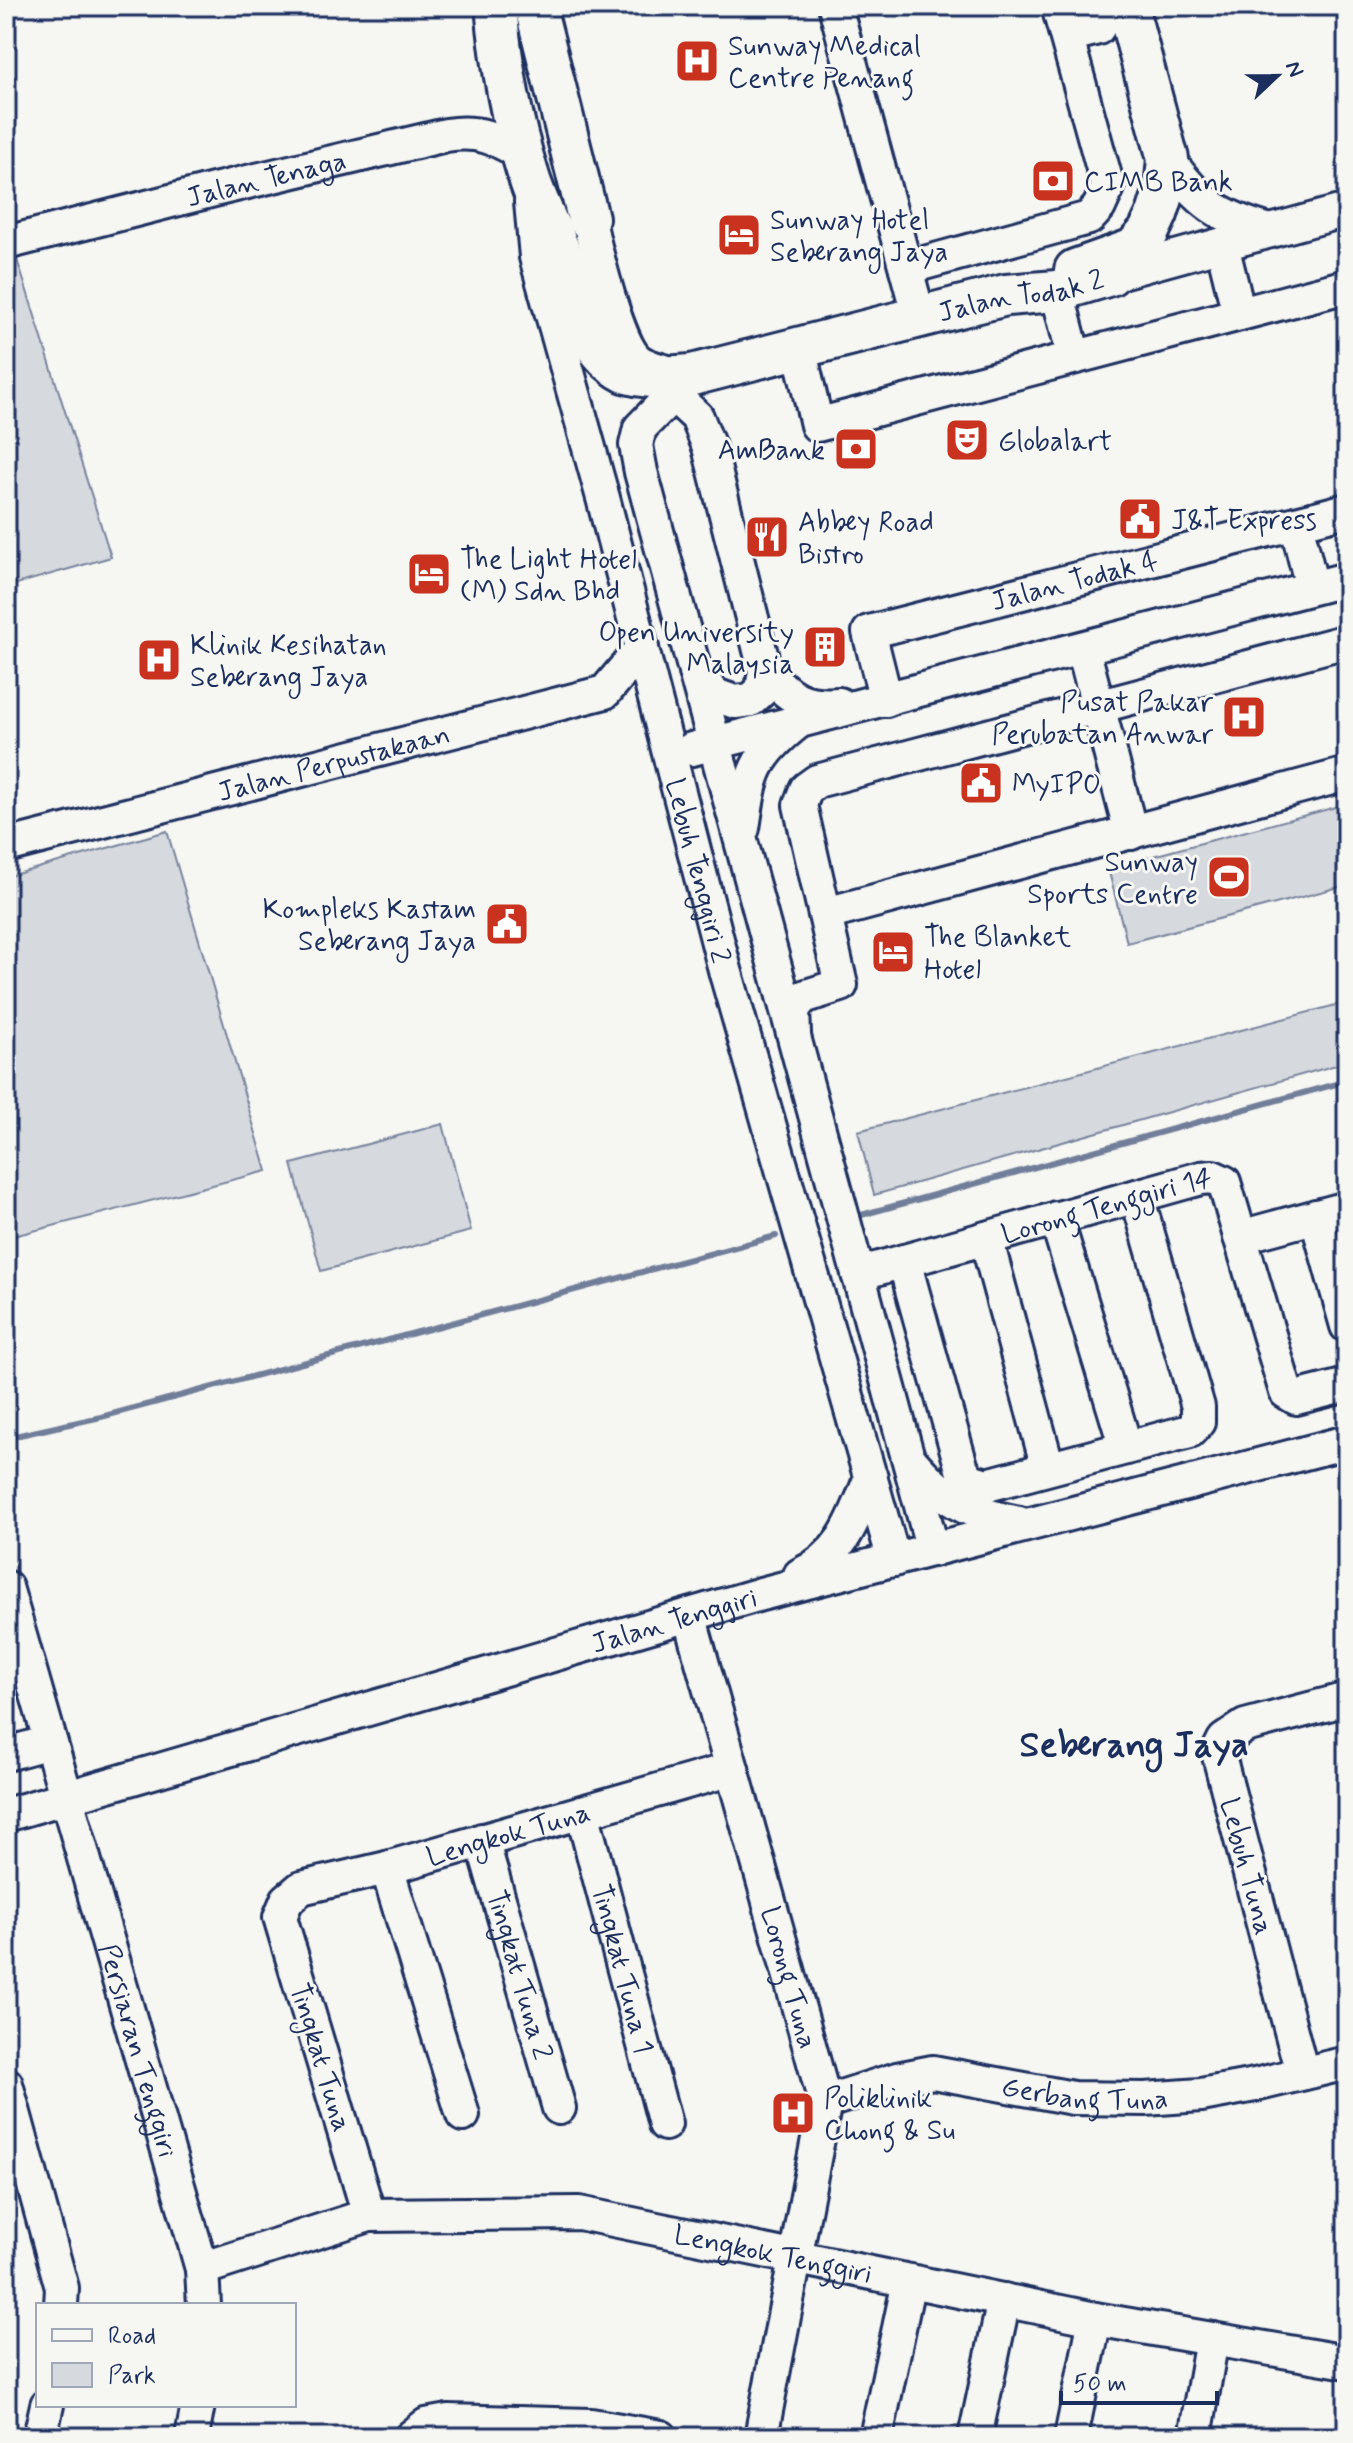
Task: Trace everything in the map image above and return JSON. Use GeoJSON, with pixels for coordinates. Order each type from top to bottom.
{"type":"FeatureCollection","features":[{"type":"Feature","properties":{"kind":"main road","name":"Lebuh Tenggiri 2"},"geometry":{"type":"LineString","coordinates":[[496,6],[500,52],[525,164],[581,318],[597,351],[623,372],[680,381]]}},
{"type":"Feature","properties":{"kind":"main road"},"geometry":{"type":"LineString","coordinates":[[535,6],[561,88],[588,218]]}},
{"type":"Feature","properties":{"kind":"main road"},"geometry":{"type":"LineString","coordinates":[[1038,292],[1134,249],[1148,233],[1165,189],[1168,159],[1127,6]]}},
{"type":"Feature","properties":{"kind":"main road","name":"Jalan Todak 2"},"geometry":{"type":"LineString","coordinates":[[680,381],[919,317],[1110,275]]}},
{"type":"Feature","properties":{"kind":"street"},"geometry":{"type":"LineString","coordinates":[[555,6],[561,88]]}},
{"type":"Feature","properties":{"kind":"street"},"geometry":{"type":"LineString","coordinates":[[835,6],[919,317]]}},
{"type":"Feature","properties":{"kind":"street"},"geometry":{"type":"LineString","coordinates":[[1058,6],[1067,36],[1098,28],[1107,13],[1106,6]]}},
{"type":"Feature","properties":{"kind":"street","name":"Jalan Todak 2"},"geometry":{"type":"LineString","coordinates":[[906,268],[1089,218],[1099,207],[1108,187],[1067,36]]}},
{"type":"Feature","properties":{"kind":"street","name":"Jalan Tenaga"},"geometry":{"type":"LineString","coordinates":[[6,243],[446,135],[467,132],[493,137],[525,164]]}},
{"type":"Feature","properties":{"kind":"street"},"geometry":{"type":"LineString","coordinates":[[1168,159],[1186,186],[1211,207],[1239,223],[1270,231]]}},
{"type":"Feature","properties":{"kind":"street","name":"Lebuh Tenggiri 2"},"geometry":{"type":"LineString","coordinates":[[525,164],[536,257],[725,970],[894,1560]]}},
{"type":"Feature","properties":{"kind":"street","name":"Jalan Todak 2"},"geometry":{"type":"LineString","coordinates":[[1110,275],[1347,210]]}},
{"type":"Feature","properties":{"kind":"street"},"geometry":{"type":"LineString","coordinates":[[588,218],[626,343],[636,359],[680,381],[709,447],[765,670],[762,690],[751,700],[735,702],[715,695],[695,672]]}},
{"type":"Feature","properties":{"kind":"street"},"geometry":{"type":"LineString","coordinates":[[1222,245],[1239,314]]}},
{"type":"Feature","properties":{"kind":"street"},"geometry":{"type":"LineString","coordinates":[[799,348],[817,425],[1347,286]]}},
{"type":"Feature","properties":{"kind":"street"},"geometry":{"type":"LineString","coordinates":[[1038,292],[1074,357]]}},
{"type":"Feature","properties":{"kind":"street","name":"Lebuh Tenggiri 2"},"geometry":{"type":"LineString","coordinates":[[680,381],[640,428],[636,445],[661,552],[933,1550]]}},
{"type":"Feature","properties":{"kind":"street","name":"Jalan Todak 4"},"geometry":{"type":"LineString","coordinates":[[886,700],[869,632],[1347,510]]}},
{"type":"Feature","properties":{"kind":"street"},"geometry":{"type":"LineString","coordinates":[[1296,523],[1312,587]]}},
{"type":"Feature","properties":{"kind":"street"},"geometry":{"type":"LineString","coordinates":[[670,754],[1347,579]]}},
{"type":"Feature","properties":{"kind":"street"},"geometry":{"type":"LineString","coordinates":[[794,1039],[793,1009],[803,997],[841,985],[800,805],[806,789],[817,781],[1347,641]]}},
{"type":"Feature","properties":{"kind":"street"},"geometry":{"type":"LineString","coordinates":[[605,692],[642,648]]}},
{"type":"Feature","properties":{"kind":"street"},"geometry":{"type":"LineString","coordinates":[[1083,648],[1131,833]]}},
{"type":"Feature","properties":{"kind":"street"},"geometry":{"type":"LineString","coordinates":[[765,670],[783,691],[801,702],[823,705],[886,700]]}},
{"type":"Feature","properties":{"kind":"street"},"geometry":{"type":"LineString","coordinates":[[605,692],[656,701]]}},
{"type":"Feature","properties":{"kind":"street","name":"Jalan Perpustakaan"},"geometry":{"type":"LineString","coordinates":[[6,846],[605,692]]}},
{"type":"Feature","properties":{"kind":"street"},"geometry":{"type":"LineString","coordinates":[[741,843],[751,777],[759,760],[798,723]]}},
{"type":"Feature","properties":{"kind":"street"},"geometry":{"type":"LineString","coordinates":[[826,914],[1347,774]]}},
{"type":"Feature","properties":{"kind":"street"},"geometry":{"type":"LineString","coordinates":[[725,970],[706,840],[711,804],[718,794],[728,791]]}},
{"type":"Feature","properties":{"kind":"street","name":"Lorong Tenggiri 14"},"geometry":{"type":"LineString","coordinates":[[858,1274],[1213,1177],[1224,1182],[1286,1392],[1296,1398],[1347,1385]]}},
{"type":"Feature","properties":{"kind":"street"},"geometry":{"type":"LineString","coordinates":[[904,1261],[962,1469],[970,1480],[987,1485],[1190,1431],[1198,1422],[1198,1407],[1137,1196]]}},
{"type":"Feature","properties":{"kind":"street"},"geometry":{"type":"LineString","coordinates":[[1240,1237],[1347,1208]]}},
{"type":"Feature","properties":{"kind":"street"},"geometry":{"type":"LineString","coordinates":[[1316,1216],[1345,1312]]}},
{"type":"Feature","properties":{"kind":"street"},"geometry":{"type":"LineString","coordinates":[[1056,1218],[1126,1448]]}},
{"type":"Feature","properties":{"kind":"street"},"geometry":{"type":"LineString","coordinates":[[986,1238],[1048,1468]]}},
{"type":"Feature","properties":{"kind":"street","name":"Jalan Tenggiri"},"geometry":{"type":"LineString","coordinates":[[6,1815],[761,1594],[1347,1442]]}},
{"type":"Feature","properties":{"kind":"street"},"geometry":{"type":"LineString","coordinates":[[761,1594],[809,1571],[833,1553],[874,1491],[894,1500],[903,1492],[908,1458]]}},
{"type":"Feature","properties":{"kind":"street"},"geometry":{"type":"LineString","coordinates":[[908,1458],[935,1489],[955,1502],[980,1515],[1027,1525]]}},
{"type":"Feature","properties":{"kind":"street","name":"Persiaran Tenggiri"},"geometry":{"type":"LineString","coordinates":[[6,1587],[202,2269],[204,2303]]}},
{"type":"Feature","properties":{"kind":"street","name":"Lorong Tuna"},"geometry":{"type":"LineString","coordinates":[[689,1615],[825,2102],[761,2437]]}},
{"type":"Feature","properties":{"kind":"street","name":"Lebuh Tuna"},"geometry":{"type":"LineString","coordinates":[[1302,2073],[1218,1752],[1224,1740],[1245,1726],[1347,1699]]}},
{"type":"Feature","properties":{"kind":"street"},"geometry":{"type":"LineString","coordinates":[[6,1754],[50,1742]]}},
{"type":"Feature","properties":{"kind":"street","name":"Lengkok Tuna"},"geometry":{"type":"LineString","coordinates":[[287,1900],[301,1888],[387,1868],[732,1769]]}},
{"type":"Feature","properties":{"kind":"street","name":"Tingkat Tuna 1"},"geometry":{"type":"LineString","coordinates":[[582,1812],[665,2124]]}},
{"type":"Feature","properties":{"kind":"street","name":"Tingkat Tuna 2"},"geometry":{"type":"LineString","coordinates":[[482,1840],[559,2108]]}},
{"type":"Feature","properties":{"kind":"street"},"geometry":{"type":"LineString","coordinates":[[387,1868],[463,2115]]}},
{"type":"Feature","properties":{"kind":"street","name":"Tingkat Tuna"},"geometry":{"type":"LineString","coordinates":[[287,1900],[280,1917],[369,2215]]}},
{"type":"Feature","properties":{"kind":"street","name":"Gerbang Tuna"},"geometry":{"type":"LineString","coordinates":[[825,2102],[897,2079],[933,2072],[1073,2098],[1145,2099],[1201,2095],[1347,2063]]}},
{"type":"Feature","properties":{"kind":"street"},"geometry":{"type":"LineString","coordinates":[[7,2089],[62,2288],[61,2303]]}},
{"type":"Feature","properties":{"kind":"street","name":"Lengkok Tenggiri"},"geometry":{"type":"LineString","coordinates":[[202,2269],[369,2215],[579,2213],[1095,2319],[1347,2362]]}},
{"type":"Feature","properties":{"kind":"street"},"geometry":{"type":"LineString","coordinates":[[876,2437],[909,2281]]}},
{"type":"Feature","properties":{"kind":"street"},"geometry":{"type":"LineString","coordinates":[[975,2437],[1004,2300]]}},
{"type":"Feature","properties":{"kind":"street"},"geometry":{"type":"LineString","coordinates":[[1071,2437],[1095,2319]]}},
{"type":"Feature","properties":{"kind":"street"},"geometry":{"type":"LineString","coordinates":[[1195,2437],[1212,2339]]}},
{"type":"Feature","properties":{"kind":"street"},"geometry":{"type":"LineString","coordinates":[[40,2437],[47,2407]]}},
{"type":"Feature","properties":{"kind":"street"},"geometry":{"type":"LineString","coordinates":[[192,2437],[198,2407]]}},
{"type":"Feature","properties":{"kind":"street"},"geometry":{"type":"LineString","coordinates":[[411,2437],[426,2425],[448,2421],[661,2437]]}},
{"type":"Feature","properties":{"kind":"green space"},"geometry":{"type":"Polygon","coordinates":[[[15,253],[111,557],[6,587],[6,256],[15,253]]]}},
{"type":"Feature","properties":{"kind":"green space","name":"Sunway Sports Centre"},"geometry":{"type":"Polygon","coordinates":[[[1347,804],[1347,885],[1127,943],[1108,868],[1347,804]]]}},
{"type":"Feature","properties":{"kind":"green space"},"geometry":{"type":"Polygon","coordinates":[[[167,831],[267,1171],[6,1238],[6,877],[167,831]]]}},
{"type":"Feature","properties":{"kind":"green space"},"geometry":{"type":"Polygon","coordinates":[[[1347,1002],[1347,1062],[874,1195],[858,1131],[1347,1002]]]}},
{"type":"Feature","properties":{"kind":"green space"},"geometry":{"type":"Polygon","coordinates":[[[443,1124],[471,1231],[321,1271],[292,1164],[443,1124]]]}},
{"type":"Feature","properties":{"kind":"waterway"},"geometry":{"type":"LineString","coordinates":[[854,1217],[1347,1081]]}},
{"type":"Feature","properties":{"kind":"waterway"},"geometry":{"type":"LineString","coordinates":[[6,1438],[101,1417],[776,1236]]}},
{"type":"Feature","properties":{"kind":"place","name":"Sunway Medical Centre Penang"},"geometry":{"type":"Point","coordinates":[697,61]}},
{"type":"Feature","properties":{"kind":"place","name":"CIMB Bank"},"geometry":{"type":"Point","coordinates":[1053,181]}},
{"type":"Feature","properties":{"kind":"place","name":"Sunway Hotel Seberang Jaya"},"geometry":{"type":"Point","coordinates":[739,235]}},
{"type":"Feature","properties":{"kind":"place","name":"Globalart"},"geometry":{"type":"Point","coordinates":[967,440]}},
{"type":"Feature","properties":{"kind":"place","name":"AmBank"},"geometry":{"type":"Point","coordinates":[856,449]}},
{"type":"Feature","properties":{"kind":"place","name":"J&T Express"},"geometry":{"type":"Point","coordinates":[1140,519]}},
{"type":"Feature","properties":{"kind":"place","name":"Abbey Road Bistro"},"geometry":{"type":"Point","coordinates":[767,537]}},
{"type":"Feature","properties":{"kind":"place","name":"The Light Hotel (M) Sdn Bhd"},"geometry":{"type":"Point","coordinates":[429,574]}},
{"type":"Feature","properties":{"kind":"place","name":"Open University Malaysia"},"geometry":{"type":"Point","coordinates":[825,647]}},
{"type":"Feature","properties":{"kind":"place","name":"Klinik Kesihatan Seberang Jaya"},"geometry":{"type":"Point","coordinates":[159,660]}},
{"type":"Feature","properties":{"kind":"place","name":"Pusat Pakar Perubatan Anwar"},"geometry":{"type":"Point","coordinates":[1244,717]}},
{"type":"Feature","properties":{"kind":"place","name":"MyIPO"},"geometry":{"type":"Point","coordinates":[981,783]}},
{"type":"Feature","properties":{"kind":"place","name":"Sunway Sports Centre"},"geometry":{"type":"Point","coordinates":[1229,877]}},
{"type":"Feature","properties":{"kind":"place","name":"Kompleks Kastam Seberang Jaya"},"geometry":{"type":"Point","coordinates":[507,924]}},
{"type":"Feature","properties":{"kind":"place","name":"The Blanket Hotel"},"geometry":{"type":"Point","coordinates":[893,952]}},
{"type":"Feature","properties":{"kind":"place","name":"Poliklinik Chong & Su"},"geometry":{"type":"Point","coordinates":[793,2113]}},
{"type":"Feature","properties":{"kind":"district","name":"Seberang Jaya"},"geometry":{"type":"Point","coordinates":[1134,1743]}}]}
